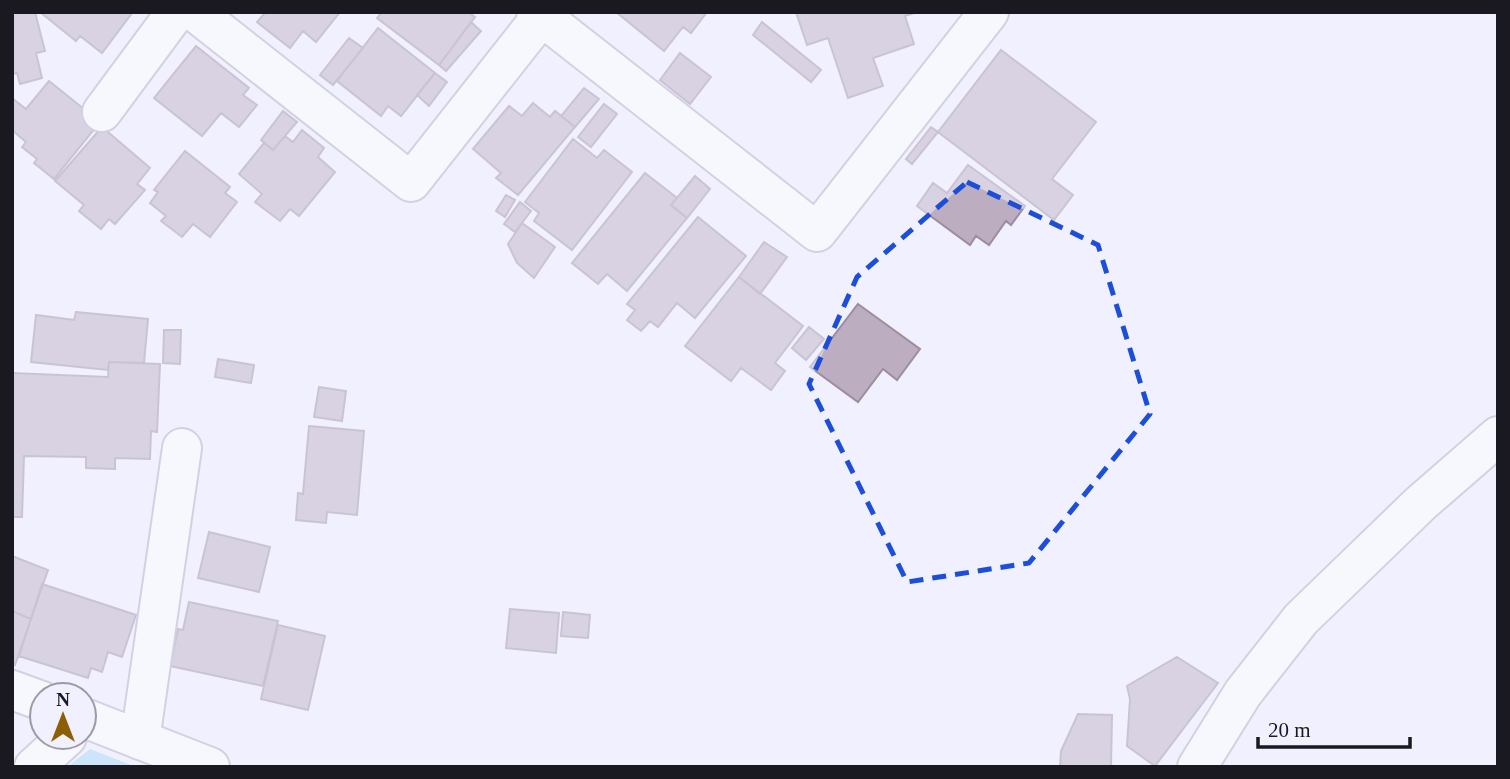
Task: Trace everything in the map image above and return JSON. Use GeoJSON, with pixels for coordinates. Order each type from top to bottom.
{"type":"FeatureCollection","features":[{"type":"Feature","properties":{"kind":"street"},"geometry":{"type":"LineString","coordinates":[[102,112],[176,12]]}},
{"type":"Feature","properties":{"kind":"street"},"geometry":{"type":"LineString","coordinates":[[195,12],[411,182],[541,14],[817,232],[989,12]]}},
{"type":"Feature","properties":{"kind":"street"},"geometry":{"type":"LineString","coordinates":[[1196,767],[1243,693],[1301,619],[1421,503],[1498,436]]}},
{"type":"Feature","properties":{"kind":"street"},"geometry":{"type":"LineString","coordinates":[[140,740],[182,448]]}},
{"type":"Feature","properties":{"kind":"street"},"geometry":{"type":"LineString","coordinates":[[98,729],[140,740],[210,767]]}},
{"type":"Feature","properties":{"kind":"street"},"geometry":{"type":"LineString","coordinates":[[34,767],[51,751]]}},
{"type":"Feature","properties":{"kind":"highlighted area"},"geometry":{"type":"Polygon","coordinates":[[[967,182],[1098,245],[1150,414],[1029,563],[907,582],[809,384],[857,277],[967,182]]]}},
{"type":"Feature","properties":{"kind":"water"},"geometry":{"type":"Polygon","coordinates":[[[87,751],[95,751],[136,767],[67,767],[87,751]]]}},
{"type":"Feature","properties":{"kind":"building"},"geometry":{"type":"Polygon","coordinates":[[[12,12],[35,12],[45,51],[36,53],[42,78],[20,84],[17,73],[12,74],[12,12]]]}},
{"type":"Feature","properties":{"kind":"building"},"geometry":{"type":"Polygon","coordinates":[[[40,12],[132,13],[102,53],[80,36],[76,41],[40,12]]]}},
{"type":"Feature","properties":{"kind":"building"},"geometry":{"type":"Polygon","coordinates":[[[261,12],[340,12],[316,42],[303,31],[290,48],[257,22],[264,14],[261,12]]]}},
{"type":"Feature","properties":{"kind":"building"},"geometry":{"type":"Polygon","coordinates":[[[382,12],[468,12],[475,17],[439,65],[377,18],[382,12]]]}},
{"type":"Feature","properties":{"kind":"building"},"geometry":{"type":"Polygon","coordinates":[[[616,12],[707,12],[691,33],[683,27],[664,51],[616,12]]]}},
{"type":"Feature","properties":{"kind":"building"},"geometry":{"type":"Polygon","coordinates":[[[796,12],[917,12],[905,16],[914,44],[873,58],[883,86],[848,98],[828,38],[807,45],[796,12]]]}},
{"type":"Feature","properties":{"kind":"building"},"geometry":{"type":"Polygon","coordinates":[[[471,22],[481,31],[446,71],[439,65],[471,22]]]}},
{"type":"Feature","properties":{"kind":"building"},"geometry":{"type":"Polygon","coordinates":[[[762,22],[821,70],[811,82],[753,35],[762,22]]]}},
{"type":"Feature","properties":{"kind":"building"},"geometry":{"type":"Polygon","coordinates":[[[378,28],[435,73],[401,116],[388,106],[381,116],[337,81],[378,28]]]}},
{"type":"Feature","properties":{"kind":"building"},"geometry":{"type":"Polygon","coordinates":[[[349,38],[363,48],[333,85],[320,75],[349,38]]]}},
{"type":"Feature","properties":{"kind":"building"},"geometry":{"type":"Polygon","coordinates":[[[196,46],[249,88],[243,95],[257,105],[239,127],[221,113],[202,136],[154,98],[196,46]]]}},
{"type":"Feature","properties":{"kind":"building"},"geometry":{"type":"Polygon","coordinates":[[[1001,50],[1096,122],[1052,179],[1073,195],[1054,220],[938,132],[1001,50]]]}},
{"type":"Feature","properties":{"kind":"building"},"geometry":{"type":"Polygon","coordinates":[[[680,53],[711,77],[690,104],[660,80],[680,53]]]}},
{"type":"Feature","properties":{"kind":"building"},"geometry":{"type":"Polygon","coordinates":[[[435,73],[447,82],[429,106],[417,95],[435,73]]]}},
{"type":"Feature","properties":{"kind":"building"},"geometry":{"type":"Polygon","coordinates":[[[49,81],[100,122],[54,179],[34,163],[37,159],[22,147],[26,142],[12,130],[12,98],[26,109],[49,81]]]}},
{"type":"Feature","properties":{"kind":"building"},"geometry":{"type":"Polygon","coordinates":[[[584,88],[599,99],[575,127],[561,116],[584,88]]]}},
{"type":"Feature","properties":{"kind":"building"},"geometry":{"type":"Polygon","coordinates":[[[533,103],[550,117],[555,111],[575,127],[518,195],[496,178],[501,173],[473,149],[509,106],[522,116],[533,103]]]}},
{"type":"Feature","properties":{"kind":"building"},"geometry":{"type":"Polygon","coordinates":[[[604,104],[617,114],[591,147],[578,137],[604,104]]]}},
{"type":"Feature","properties":{"kind":"building"},"geometry":{"type":"Polygon","coordinates":[[[283,111],[297,122],[273,150],[261,140],[283,111]]]}},
{"type":"Feature","properties":{"kind":"building"},"geometry":{"type":"Polygon","coordinates":[[[102,127],[150,168],[137,184],[145,190],[115,224],[109,219],[101,229],[79,211],[84,205],[55,181],[102,127]]]}},
{"type":"Feature","properties":{"kind":"building"},"geometry":{"type":"Polygon","coordinates":[[[931,127],[938,132],[912,164],[906,159],[931,127]]]}},
{"type":"Feature","properties":{"kind":"building"},"geometry":{"type":"Polygon","coordinates":[[[302,130],[324,148],[318,157],[335,172],[299,216],[290,209],[280,221],[255,202],[262,194],[239,174],[264,143],[273,150],[285,136],[293,142],[302,130]]]}},
{"type":"Feature","properties":{"kind":"building"},"geometry":{"type":"Polygon","coordinates":[[[573,139],[597,158],[604,150],[632,172],[572,250],[534,221],[539,213],[525,202],[573,139]]]}},
{"type":"Feature","properties":{"kind":"building"},"geometry":{"type":"Polygon","coordinates":[[[185,151],[230,187],[225,193],[237,202],[210,237],[193,224],[182,237],[161,221],[166,216],[150,203],[158,192],[154,190],[185,151]]]}},
{"type":"Feature","properties":{"kind":"building"},"geometry":{"type":"Polygon","coordinates":[[[968,165],[1025,206],[1011,225],[1006,221],[989,245],[976,236],[970,245],[917,206],[933,183],[947,193],[968,165]]]}},
{"type":"Feature","properties":{"kind":"building"},"geometry":{"type":"Polygon","coordinates":[[[645,173],[677,198],[671,205],[687,218],[627,291],[607,274],[598,284],[572,263],[645,173]]]}},
{"type":"Feature","properties":{"kind":"building"},"geometry":{"type":"Polygon","coordinates":[[[695,176],[710,189],[687,218],[671,205],[695,176]]]}},
{"type":"Feature","properties":{"kind":"building"},"geometry":{"type":"Polygon","coordinates":[[[506,195],[515,200],[505,217],[496,211],[506,195]]]}},
{"type":"Feature","properties":{"kind":"building"},"geometry":{"type":"Polygon","coordinates":[[[520,202],[531,211],[515,232],[504,224],[520,202]]]}},
{"type":"Feature","properties":{"kind":"building"},"geometry":{"type":"Polygon","coordinates":[[[698,217],[746,256],[695,318],[677,303],[658,327],[650,321],[641,331],[627,320],[635,310],[627,304],[698,217]]]}},
{"type":"Feature","properties":{"kind":"building"},"geometry":{"type":"Polygon","coordinates":[[[522,223],[555,247],[534,278],[517,263],[508,244],[522,223]]]}},
{"type":"Feature","properties":{"kind":"building"},"geometry":{"type":"Polygon","coordinates":[[[764,242],[787,257],[760,294],[739,277],[764,242]]]}},
{"type":"Feature","properties":{"kind":"building"},"geometry":{"type":"Polygon","coordinates":[[[739,277],[803,326],[775,363],[785,371],[771,390],[741,368],[731,381],[685,346],[739,277]]]}},
{"type":"Feature","properties":{"kind":"building"},"geometry":{"type":"Polygon","coordinates":[[[858,304],[920,349],[897,380],[883,369],[858,402],[810,367],[858,304]]]}},
{"type":"Feature","properties":{"kind":"building"},"geometry":{"type":"Polygon","coordinates":[[[76,312],[148,319],[144,363],[109,362],[108,370],[31,362],[36,315],[74,320],[76,312]]]}},
{"type":"Feature","properties":{"kind":"building"},"geometry":{"type":"Polygon","coordinates":[[[809,327],[824,339],[806,360],[792,348],[809,327]]]}},
{"type":"Feature","properties":{"kind":"building"},"geometry":{"type":"Polygon","coordinates":[[[164,330],[181,330],[180,364],[163,363],[164,330]]]}},
{"type":"Feature","properties":{"kind":"building"},"geometry":{"type":"Polygon","coordinates":[[[218,359],[254,365],[251,383],[215,377],[218,359]]]}},
{"type":"Feature","properties":{"kind":"building"},"geometry":{"type":"Polygon","coordinates":[[[109,362],[160,364],[157,432],[151,431],[150,459],[115,458],[115,469],[86,468],[86,457],[24,456],[22,517],[12,517],[12,373],[108,377],[109,362]]]}},
{"type":"Feature","properties":{"kind":"building"},"geometry":{"type":"Polygon","coordinates":[[[319,387],[346,391],[342,421],[314,417],[319,387]]]}},
{"type":"Feature","properties":{"kind":"building"},"geometry":{"type":"Polygon","coordinates":[[[309,426],[364,431],[357,515],[327,512],[326,523],[296,520],[298,493],[303,494],[309,426]]]}},
{"type":"Feature","properties":{"kind":"building"},"geometry":{"type":"Polygon","coordinates":[[[209,532],[270,547],[259,592],[198,578],[209,532]]]}},
{"type":"Feature","properties":{"kind":"building"},"geometry":{"type":"Polygon","coordinates":[[[12,556],[48,570],[31,619],[12,611],[12,556]]]}},
{"type":"Feature","properties":{"kind":"building"},"geometry":{"type":"Polygon","coordinates":[[[42,584],[136,615],[122,657],[108,652],[102,672],[91,668],[88,678],[19,656],[42,584]]]}},
{"type":"Feature","properties":{"kind":"building"},"geometry":{"type":"Polygon","coordinates":[[[189,602],[278,621],[263,686],[170,666],[178,629],[183,630],[189,602]]]}},
{"type":"Feature","properties":{"kind":"building"},"geometry":{"type":"Polygon","coordinates":[[[510,609],[559,613],[556,653],[506,648],[510,609]]]}},
{"type":"Feature","properties":{"kind":"building"},"geometry":{"type":"Polygon","coordinates":[[[12,611],[31,619],[15,665],[12,664],[12,611]]]}},
{"type":"Feature","properties":{"kind":"building"},"geometry":{"type":"Polygon","coordinates":[[[563,612],[590,615],[588,638],[561,636],[563,612]]]}},
{"type":"Feature","properties":{"kind":"building"},"geometry":{"type":"Polygon","coordinates":[[[278,625],[325,636],[308,710],[261,699],[278,625]]]}},
{"type":"Feature","properties":{"kind":"building"},"geometry":{"type":"Polygon","coordinates":[[[1177,657],[1218,683],[1155,766],[1127,746],[1130,699],[1127,686],[1177,657]]]}},
{"type":"Feature","properties":{"kind":"building"},"geometry":{"type":"Polygon","coordinates":[[[1078,714],[1112,715],[1111,767],[1060,767],[1061,751],[1078,714]]]}}]}
